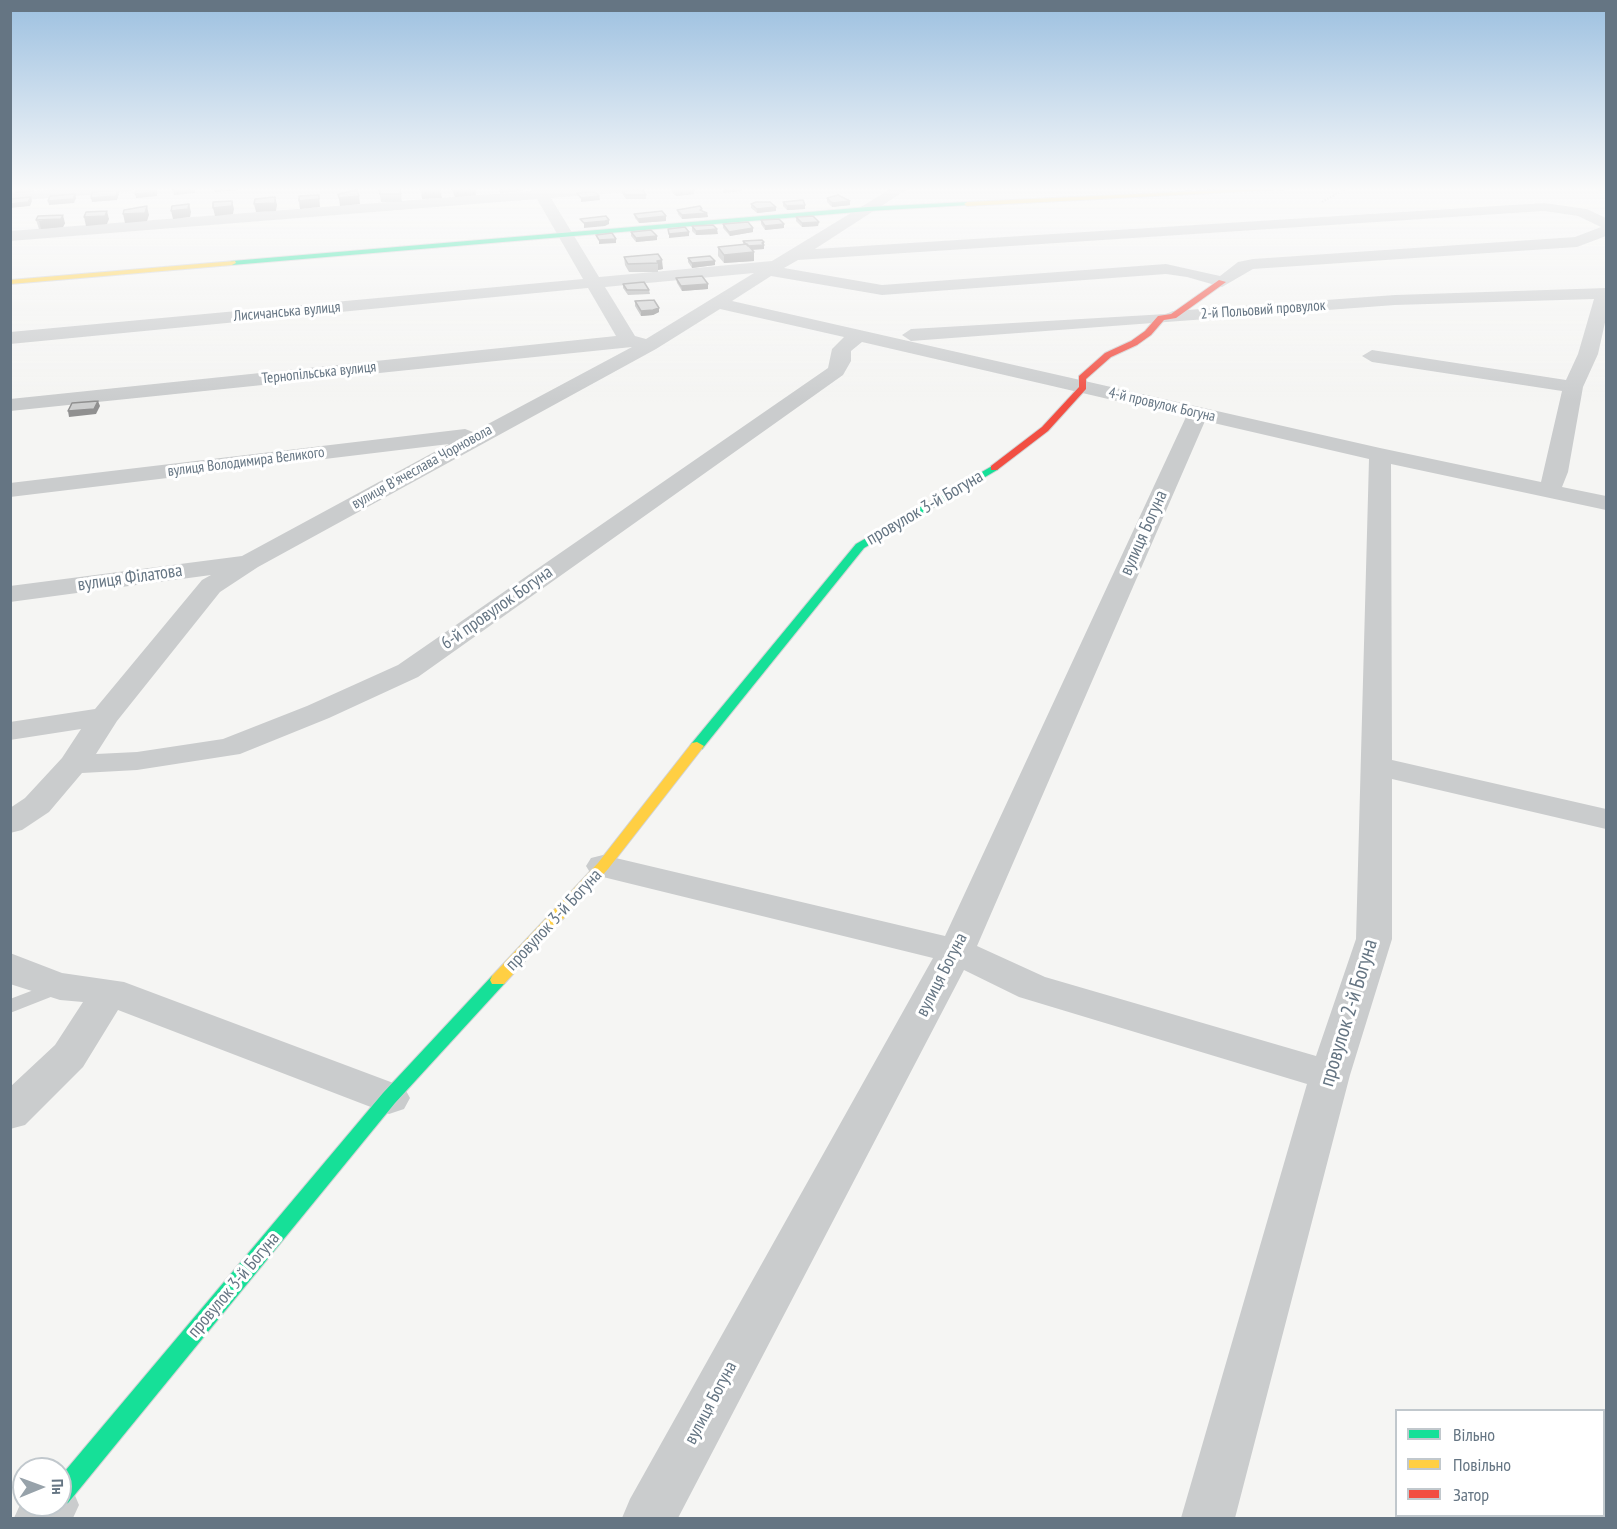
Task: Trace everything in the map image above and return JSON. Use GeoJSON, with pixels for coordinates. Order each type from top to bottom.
{"type":"FeatureCollection","features":[{"type":"Feature","properties":{"kind":"street"},"geometry":{"type":"LineString","coordinates":[[10,282],[271,259]]}},
{"type":"Feature","properties":{"kind":"street"},"geometry":{"type":"LineString","coordinates":[[580,259],[594,283],[639,342]]}},
{"type":"Feature","properties":{"kind":"street","name":"вулиця Вʼячеслава Чорновола"},"geometry":{"type":"LineString","coordinates":[[10,823],[37,805],[73,765],[105,716],[211,586],[249,562],[482,434],[639,342],[718,303],[788,259]]}},
{"type":"Feature","properties":{"kind":"street"},"geometry":{"type":"LineString","coordinates":[[781,264],[836,259]]}},
{"type":"Feature","properties":{"kind":"street"},"geometry":{"type":"LineString","coordinates":[[1167,317],[1244,266],[1314,259]]}},
{"type":"Feature","properties":{"kind":"street"},"geometry":{"type":"LineString","coordinates":[[781,264],[882,290],[1166,269],[1189,272],[1222,282]]}},
{"type":"Feature","properties":{"kind":"street","name":"Лисичанська вулиця"},"geometry":{"type":"LineString","coordinates":[[10,338],[781,264]]}},
{"type":"Feature","properties":{"kind":"street"},"geometry":{"type":"LineString","coordinates":[[1549,491],[1557,472],[1573,387],[1588,354],[1605,293]]}},
{"type":"Feature","properties":{"kind":"street","name":"2-й Польовий провулок"},"geometry":{"type":"LineString","coordinates":[[866,335],[1404,300],[1605,293]]}},
{"type":"Feature","properties":{"kind":"street","name":"4-й провулок Богуна"},"geometry":{"type":"LineString","coordinates":[[718,303],[866,335],[1380,455],[1606,503]]}},
{"type":"Feature","properties":{"kind":"street","name":"провулок 3-й Богуна"},"geometry":{"type":"LineString","coordinates":[[72,1481],[389,1098],[603,866],[692,752],[861,546],[993,468],[1045,429],[1083,387],[1082,378],[1108,355],[1148,333],[1167,317]]}},
{"type":"Feature","properties":{"kind":"street","name":"6-й провулок Богуна"},"geometry":{"type":"LineString","coordinates":[[73,765],[137,761],[229,747],[318,712],[408,671],[836,370],[841,361],[842,349],[866,335]]}},
{"type":"Feature","properties":{"kind":"street","name":"Тернопільська вулиця"},"geometry":{"type":"LineString","coordinates":[[10,405],[639,342]]}},
{"type":"Feature","properties":{"kind":"street"},"geometry":{"type":"LineString","coordinates":[[1372,356],[1573,387]]}},
{"type":"Feature","properties":{"kind":"street","name":"вулиця Богуна"},"geometry":{"type":"LineString","coordinates":[[649,1518],[956,951],[1198,414]]}},
{"type":"Feature","properties":{"kind":"street","name":"вулиця Володимира Великого"},"geometry":{"type":"LineString","coordinates":[[10,490],[482,434]]}},
{"type":"Feature","properties":{"kind":"street","name":"провулок 2-й Богуна"},"geometry":{"type":"LineString","coordinates":[[1208,1518],[1330,1075],[1374,939],[1378,766],[1380,455]]}},
{"type":"Feature","properties":{"kind":"street","name":"вулиця Філатова"},"geometry":{"type":"LineString","coordinates":[[10,594],[249,562]]}},
{"type":"Feature","properties":{"kind":"street"},"geometry":{"type":"LineString","coordinates":[[10,731],[105,716]]}},
{"type":"Feature","properties":{"kind":"street"},"geometry":{"type":"LineString","coordinates":[[1378,766],[1606,819]]}},
{"type":"Feature","properties":{"kind":"street"},"geometry":{"type":"LineString","coordinates":[[603,866],[956,951],[1032,987],[1330,1075]]}},
{"type":"Feature","properties":{"kind":"street"},"geometry":{"type":"LineString","coordinates":[[10,966],[17,972],[60,986],[110,992],[389,1098]]}},
{"type":"Feature","properties":{"kind":"street"},"geometry":{"type":"LineString","coordinates":[[10,1113],[69,1056],[110,992]]}},
{"type":"Feature","properties":{"kind":"lane"},"geometry":{"type":"LineString","coordinates":[[10,1006],[60,986]]}},
{"type":"Feature","properties":{"kind":"building"},"geometry":{"type":"Polygon","coordinates":[[[625,259],[662,260],[657,261],[658,263],[628,264],[625,259]]]}},
{"type":"Feature","properties":{"kind":"building"},"geometry":{"type":"Polygon","coordinates":[[[689,259],[715,261],[692,263],[689,259]]]}},
{"type":"Feature","properties":{"kind":"building"},"geometry":{"type":"Polygon","coordinates":[[[702,276],[708,284],[681,286],[676,278],[702,276]]]}},
{"type":"Feature","properties":{"kind":"building"},"geometry":{"type":"Polygon","coordinates":[[[644,282],[649,290],[627,290],[623,284],[644,282]]]}},
{"type":"Feature","properties":{"kind":"building"},"geometry":{"type":"Polygon","coordinates":[[[654,300],[659,308],[641,311],[635,301],[654,300]]]}},
{"type":"Feature","properties":{"kind":"building"},"geometry":{"type":"Polygon","coordinates":[[[98,401],[94,409],[68,411],[72,403],[98,401]]]}},
{"type":"Feature","properties":{"kind":"traffic: fast"},"geometry":{"type":"LineString","coordinates":[[232,263],[275,259]]}},
{"type":"Feature","properties":{"kind":"traffic: fast"},"geometry":{"type":"LineString","coordinates":[[697,746],[860,546],[994,468]]}},
{"type":"Feature","properties":{"kind":"traffic: fast"},"geometry":{"type":"LineString","coordinates":[[72,1481],[389,1098],[498,980]]}},
{"type":"Feature","properties":{"kind":"traffic: slow"},"geometry":{"type":"LineString","coordinates":[[10,282],[232,263]]}},
{"type":"Feature","properties":{"kind":"traffic: slow"},"geometry":{"type":"LineString","coordinates":[[498,980],[603,866],[697,746]]}},
{"type":"Feature","properties":{"kind":"traffic: jam"},"geometry":{"type":"LineString","coordinates":[[994,468],[1045,429],[1083,387],[1082,378],[1108,355],[1134,343],[1148,333],[1161,318],[1173,316],[1222,282]]}}]}
